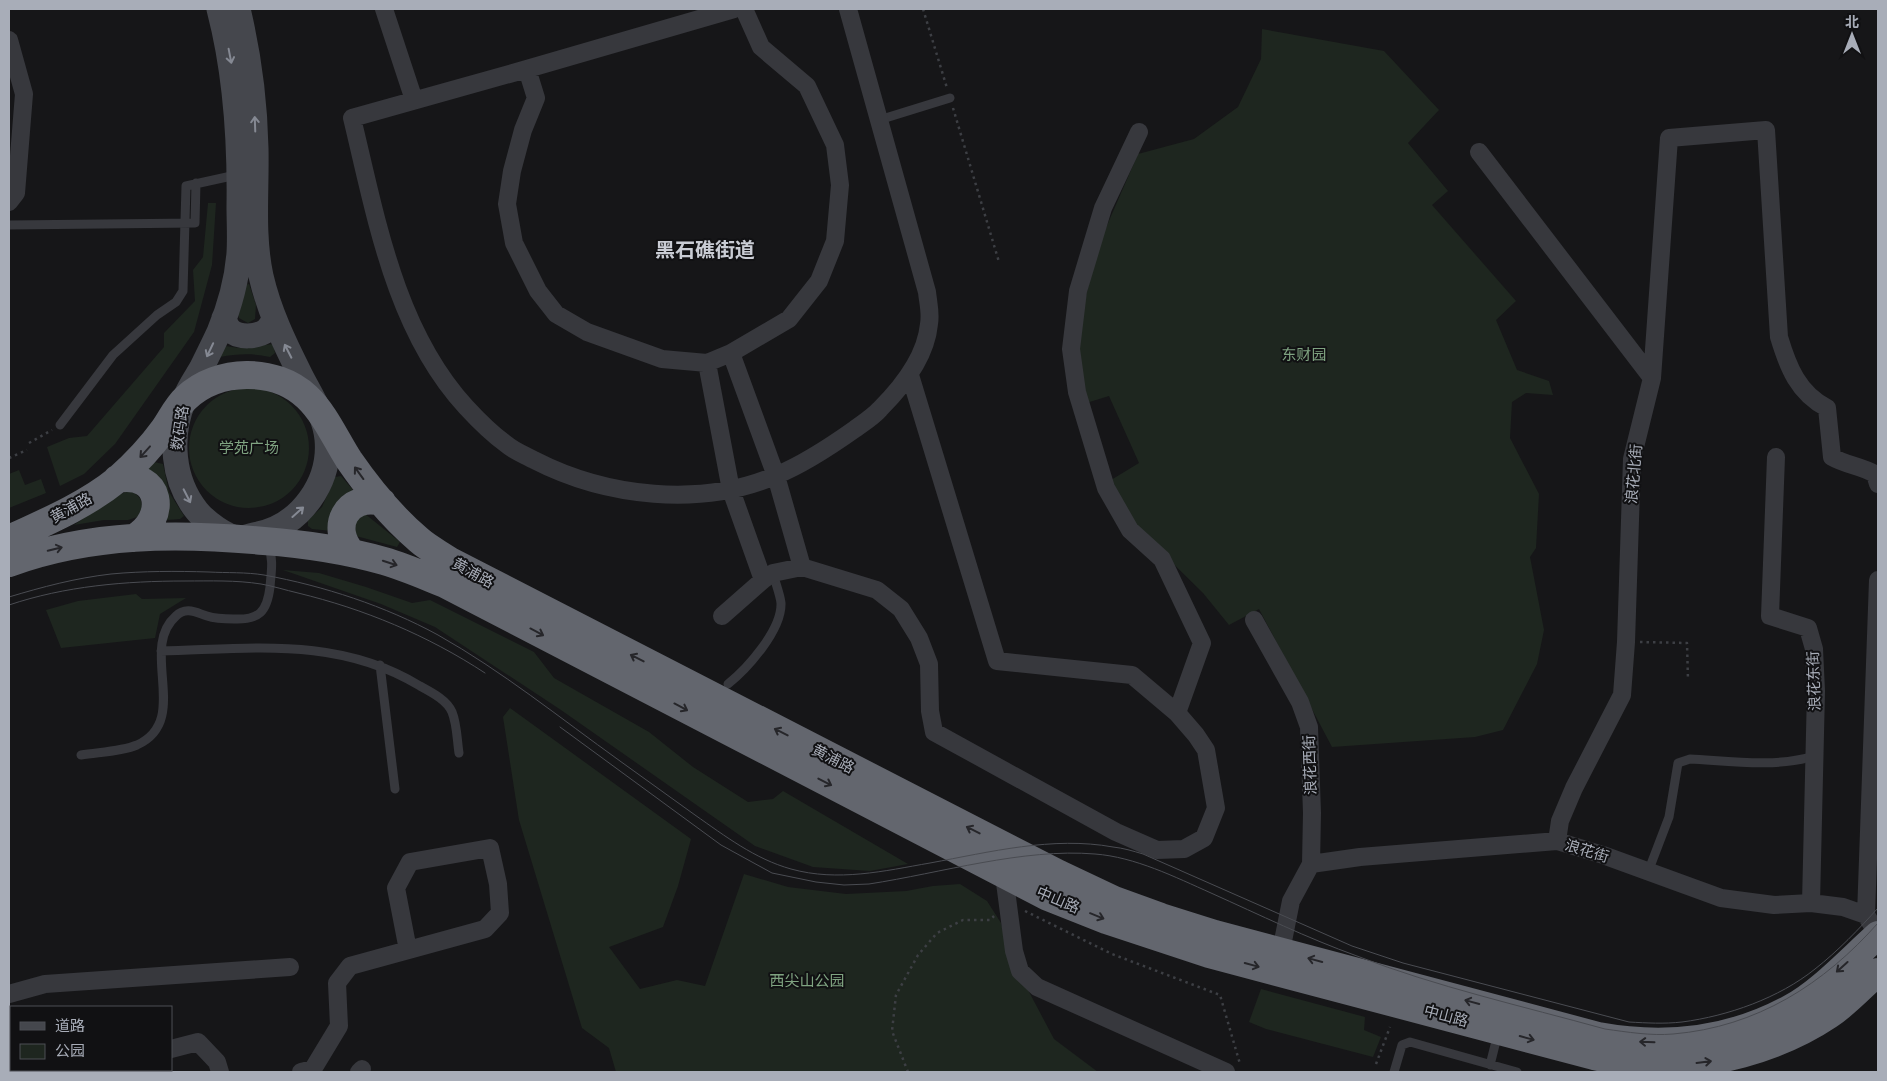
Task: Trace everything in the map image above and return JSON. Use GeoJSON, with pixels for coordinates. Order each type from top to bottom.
{"type":"FeatureCollection","features":[{"type":"Feature","properties":{"kind":"highway","name":"黄浦路"},"geometry":{"type":"LineString","coordinates":[[9,539],[86,501],[117,479],[143,454],[165,428],[184,399],[200,386],[233,376],[253,375],[271,378],[291,386],[307,397],[318,410],[350,461],[394,516],[420,541],[450,561],[1010,864]]}},
{"type":"Feature","properties":{"kind":"highway"},"geometry":{"type":"LineString","coordinates":[[117,479],[136,478],[145,482],[152,488],[155,498],[156,507],[150,525],[134,538]]}},
{"type":"Feature","properties":{"kind":"highway"},"geometry":{"type":"LineString","coordinates":[[352,553],[344,545],[342,536],[345,514],[357,502],[366,500],[382,502]]}},
{"type":"Feature","properties":{"kind":"highway","name":"黄浦路"},"geometry":{"type":"LineString","coordinates":[[9,563],[61,548],[134,538],[173,536],[352,553],[385,561],[445,584],[1010,864]]}},
{"type":"Feature","properties":{"kind":"highway","name":"中山路"},"geometry":{"type":"LineString","coordinates":[[1010,864],[1059,874],[1122,903],[1215,934],[1598,1036],[1623,1041],[1677,1042],[1705,1039],[1733,1032],[1791,1008],[1811,994],[1874,928]]}},
{"type":"Feature","properties":{"kind":"highway","name":"中山路"},"geometry":{"type":"LineString","coordinates":[[1010,864],[1056,900],[1154,937],[1210,954],[1499,1031],[1592,1064],[1677,1065],[1708,1062],[1739,1054],[1804,1030],[1831,1014],[1878,972]]}},
{"type":"Feature","properties":{"kind":"main road","name":"数码路"},"geometry":{"type":"LineString","coordinates":[[219,9],[233,71],[240,150],[239,253],[224,318],[203,366],[184,399],[178,419],[175,440],[176,460],[180,480],[188,501],[202,518],[219,530],[264,545]]}},
{"type":"Feature","properties":{"kind":"main road"},"geometry":{"type":"LineString","coordinates":[[238,9],[250,69],[254,106],[256,242],[261,275],[274,320],[318,410],[327,438],[326,459],[322,478],[313,496],[301,511],[284,524],[264,533],[264,545]]}},
{"type":"Feature","properties":{"kind":"main road"},"geometry":{"type":"LineString","coordinates":[[224,318],[229,329],[237,334],[248,336],[268,330],[274,320]]}},
{"type":"Feature","properties":{"kind":"street"},"geometry":{"type":"LineString","coordinates":[[384,9],[414,100]]}},
{"type":"Feature","properties":{"kind":"street"},"geometry":{"type":"LineString","coordinates":[[734,9],[352,118],[383,245],[414,330],[444,382],[467,409],[508,446],[552,469],[595,485],[642,493],[694,494],[730,490],[776,476],[832,446],[879,411],[910,375],[924,344],[930,324],[927,292],[848,9]]}},
{"type":"Feature","properties":{"kind":"street"},"geometry":{"type":"LineString","coordinates":[[527,69],[536,98],[512,171],[507,204],[514,243],[538,291],[556,314],[587,332],[662,359],[706,363],[731,353],[789,319],[819,281],[835,241],[840,185],[835,145],[807,86],[761,47],[744,9]]}},
{"type":"Feature","properties":{"kind":"street"},"geometry":{"type":"LineString","coordinates":[[9,40],[24,94],[16,193],[9,202]]}},
{"type":"Feature","properties":{"kind":"street","name":"浪花北街"},"geometry":{"type":"LineString","coordinates":[[1557,841],[1560,821],[1574,788],[1622,695],[1626,642],[1632,459],[1652,378],[1669,138],[1766,130],[1779,337],[1788,366],[1800,386],[1817,403],[1828,408],[1832,457],[1845,464],[1865,468],[1875,474],[1878,484]]}},
{"type":"Feature","properties":{"kind":"street"},"geometry":{"type":"LineString","coordinates":[[1139,132],[1103,208],[1078,291],[1071,349],[1077,392],[1106,488],[1130,530],[1162,559],[1202,643],[1177,713]]}},
{"type":"Feature","properties":{"kind":"street"},"geometry":{"type":"LineString","coordinates":[[1479,152],[1652,378]]}},
{"type":"Feature","properties":{"kind":"street"},"geometry":{"type":"LineString","coordinates":[[731,353],[776,476],[802,567]]}},
{"type":"Feature","properties":{"kind":"street"},"geometry":{"type":"LineString","coordinates":[[706,363],[730,490],[768,576]]}},
{"type":"Feature","properties":{"kind":"street"},"geometry":{"type":"LineString","coordinates":[[722,616],[768,576],[802,567],[878,590],[901,609],[919,638],[929,664],[930,711],[934,732],[1116,832],[1157,850],[1184,849],[1204,838],[1216,808],[1206,750],[1177,713],[1132,675],[996,661],[910,375]]}},
{"type":"Feature","properties":{"kind":"street","name":"浪花东街"},"geometry":{"type":"LineString","coordinates":[[1776,457],[1770,616],[1808,628],[1814,649],[1816,691],[1811,903]]}},
{"type":"Feature","properties":{"kind":"street"},"geometry":{"type":"LineString","coordinates":[[1874,928],[1878,580]]}},
{"type":"Feature","properties":{"kind":"street","name":"浪花西街"},"geometry":{"type":"LineString","coordinates":[[1254,620],[1300,702],[1309,727],[1312,814],[1311,864]]}},
{"type":"Feature","properties":{"kind":"street","name":"浪花街"},"geometry":{"type":"LineString","coordinates":[[1311,864],[1360,857],[1557,841],[1721,898],[1774,906],[1811,903],[1843,907],[1874,928]]}},
{"type":"Feature","properties":{"kind":"street"},"geometry":{"type":"LineString","coordinates":[[301,1072],[313,1069],[339,1026],[337,983],[350,966],[485,929],[500,913],[498,884],[490,848],[410,862],[396,888],[408,950]]}},
{"type":"Feature","properties":{"kind":"street"},"geometry":{"type":"LineString","coordinates":[[1010,864],[1007,902],[1014,952],[1020,971],[1037,987],[1234,1071]]}},
{"type":"Feature","properties":{"kind":"street"},"geometry":{"type":"LineString","coordinates":[[1281,951],[1291,901],[1311,864]]}},
{"type":"Feature","properties":{"kind":"street"},"geometry":{"type":"LineString","coordinates":[[9,994],[45,984],[290,967]]}},
{"type":"Feature","properties":{"kind":"street"},"geometry":{"type":"LineString","coordinates":[[172,1049],[198,1042],[217,1062],[220,1072]]}},
{"type":"Feature","properties":{"kind":"lane"},"geometry":{"type":"LineString","coordinates":[[879,120],[950,98]]}},
{"type":"Feature","properties":{"kind":"lane"},"geometry":{"type":"LineString","coordinates":[[60,426],[113,355],[158,315],[176,302],[183,291],[186,186],[240,174]]}},
{"type":"Feature","properties":{"kind":"lane"},"geometry":{"type":"LineString","coordinates":[[9,225],[186,224]]}},
{"type":"Feature","properties":{"kind":"lane"},"geometry":{"type":"LineString","coordinates":[[81,755],[135,745],[148,739],[155,730],[164,711],[161,651],[164,634],[170,622],[177,614],[187,610],[223,619],[244,620],[257,616],[266,607],[269,596],[264,545]]}},
{"type":"Feature","properties":{"kind":"lane"},"geometry":{"type":"LineString","coordinates":[[728,684],[750,662],[762,646],[780,613],[781,603],[768,576]]}},
{"type":"Feature","properties":{"kind":"lane"},"geometry":{"type":"LineString","coordinates":[[161,651],[294,648],[349,656],[380,665],[439,697],[452,711],[459,753]]}},
{"type":"Feature","properties":{"kind":"lane"},"geometry":{"type":"LineString","coordinates":[[380,665],[395,789]]}},
{"type":"Feature","properties":{"kind":"lane"},"geometry":{"type":"LineString","coordinates":[[1648,872],[1669,818],[1678,764],[1690,759],[1778,762],[1800,761],[1814,756]]}},
{"type":"Feature","properties":{"kind":"lane"},"geometry":{"type":"LineString","coordinates":[[1490,1064],[1499,1031]]}},
{"type":"Feature","properties":{"kind":"lane"},"geometry":{"type":"LineString","coordinates":[[1394,1072],[1402,1045],[1410,1042],[1518,1072]]}},
{"type":"Feature","properties":{"kind":"path"},"geometry":{"type":"LineString","coordinates":[[923,9],[999,262]]}},
{"type":"Feature","properties":{"kind":"path"},"geometry":{"type":"LineString","coordinates":[[29,443],[60,426]]}},
{"type":"Feature","properties":{"kind":"path"},"geometry":{"type":"LineString","coordinates":[[9,458],[27,450]]}},
{"type":"Feature","properties":{"kind":"path"},"geometry":{"type":"LineString","coordinates":[[1626,642],[1687,643],[1688,680]]}},
{"type":"Feature","properties":{"kind":"path"},"geometry":{"type":"LineString","coordinates":[[908,1072],[892,1031],[896,995],[918,956],[937,933],[963,920],[990,920],[1007,902],[1112,954],[1220,995],[1234,1071]]}},
{"type":"Feature","properties":{"kind":"path"},"geometry":{"type":"LineString","coordinates":[[1376,1064],[1390,1027]]}},
{"type":"Feature","properties":{"kind":"green space","name":"东财园"},"geometry":{"type":"Polygon","coordinates":[[[1262,29],[1384,51],[1439,110],[1408,143],[1448,191],[1432,205],[1516,301],[1496,320],[1517,370],[1549,381],[1553,395],[1526,393],[1512,402],[1510,438],[1539,494],[1536,548],[1530,557],[1544,630],[1537,664],[1503,730],[1475,737],[1332,747],[1259,609],[1229,625],[1203,593],[1133,524],[1111,480],[1139,463],[1109,396],[1083,404],[1078,366],[1080,321],[1098,246],[1138,154],[1194,139],[1238,107],[1261,59],[1262,29]]]}},
{"type":"Feature","properties":{"kind":"green space"},"geometry":{"type":"Polygon","coordinates":[[[208,203],[216,203],[212,265],[194,332],[115,444],[84,474],[60,486],[47,447],[69,438],[87,436],[164,347],[164,333],[195,301],[193,270],[203,257],[208,203]]]}},
{"type":"Feature","properties":{"kind":"green space"},"geometry":{"type":"Polygon","coordinates":[[[249,284],[256,305],[255,319],[248,323],[239,318],[237,310],[243,285],[249,284]]]}},
{"type":"Feature","properties":{"kind":"green space"},"geometry":{"type":"Polygon","coordinates":[[[273,344],[275,353],[270,357],[245,354],[220,357],[219,345],[239,348],[273,344]]]}},
{"type":"Feature","properties":{"kind":"green space","name":"学苑广场"},"geometry":{"type":"Polygon","coordinates":[[[249,388],[261,389],[272,393],[282,398],[291,406],[299,415],[304,425],[308,436],[308,460],[304,471],[299,481],[291,490],[282,498],[272,503],[261,507],[249,508],[237,507],[226,503],[216,498],[207,490],[199,481],[194,471],[190,460],[189,448],[190,436],[194,425],[199,415],[207,406],[216,398],[226,393],[237,389],[249,388]]]}},
{"type":"Feature","properties":{"kind":"green space"},"geometry":{"type":"Polygon","coordinates":[[[150,461],[163,464],[169,492],[184,516],[180,519],[167,520],[140,472],[150,461]]]}},
{"type":"Feature","properties":{"kind":"green space"},"geometry":{"type":"Polygon","coordinates":[[[19,470],[25,485],[41,479],[46,493],[9,508],[9,474],[19,470]]]}},
{"type":"Feature","properties":{"kind":"green space"},"geometry":{"type":"Polygon","coordinates":[[[341,476],[353,490],[351,497],[332,531],[312,529],[308,526],[308,520],[322,507],[335,477],[341,476]]]}},
{"type":"Feature","properties":{"kind":"green space"},"geometry":{"type":"Polygon","coordinates":[[[128,491],[137,495],[141,501],[140,513],[137,517],[128,520],[104,520],[74,525],[116,496],[128,491]]]}},
{"type":"Feature","properties":{"kind":"green space"},"geometry":{"type":"Polygon","coordinates":[[[364,513],[400,542],[397,547],[356,536],[354,522],[364,513]]]}},
{"type":"Feature","properties":{"kind":"green space"},"geometry":{"type":"Polygon","coordinates":[[[283,570],[319,573],[412,603],[430,600],[534,652],[554,678],[649,732],[693,767],[748,802],[773,799],[783,791],[908,864],[870,871],[813,867],[755,846],[561,710],[435,627],[381,604],[283,570]]]}},
{"type":"Feature","properties":{"kind":"green space"},"geometry":{"type":"Polygon","coordinates":[[[136,594],[142,599],[186,598],[160,614],[155,638],[61,648],[46,610],[78,601],[136,594]]]}},
{"type":"Feature","properties":{"kind":"green space","name":"西尖山公园"},"geometry":{"type":"Polygon","coordinates":[[[510,708],[691,839],[678,886],[663,927],[609,947],[640,989],[677,980],[705,986],[744,874],[788,887],[846,894],[906,891],[960,884],[987,901],[1001,923],[1010,956],[1054,1039],[1098,1072],[616,1072],[609,1048],[582,1028],[519,820],[503,717],[510,708]]]}},
{"type":"Feature","properties":{"kind":"green space"},"geometry":{"type":"Polygon","coordinates":[[[1261,989],[1365,1017],[1364,1030],[1381,1037],[1373,1057],[1266,1029],[1249,1022],[1261,989]]]}},
{"type":"Feature","properties":{"kind":"tram line"},"geometry":{"type":"LineString","coordinates":[[9,597],[85,578],[147,572],[250,573],[309,585],[354,598],[397,615],[462,649],[530,695],[718,831],[753,853],[778,865],[809,873],[844,875],[878,872],[998,850],[1045,844],[1090,844],[1120,848],[1143,854],[1352,946],[1403,963],[1629,1022],[1669,1023],[1699,1019],[1735,1010],[1769,997],[1786,989],[1824,962],[1878,908]]}},
{"type":"Feature","properties":{"kind":"tram line"},"geometry":{"type":"LineString","coordinates":[[9,605],[52,593],[118,584],[163,581],[213,581],[261,584],[323,599],[371,615],[418,635],[485,673]]}},
{"type":"Feature","properties":{"kind":"tram line"},"geometry":{"type":"LineString","coordinates":[[560,727],[721,845],[772,873],[816,882],[844,885],[869,884],[1011,858],[1068,853],[1110,856],[1140,863],[1169,874],[1302,934],[1387,967],[1480,996],[1605,1029],[1648,1034],[1673,1034],[1704,1030],[1761,1012],[1787,999],[1812,983],[1835,965],[1878,923]]}},
{"type":"Feature","properties":{"kind":"district","name":"黑石礁街道"},"geometry":{"type":"Point","coordinates":[705,250]}}]}
